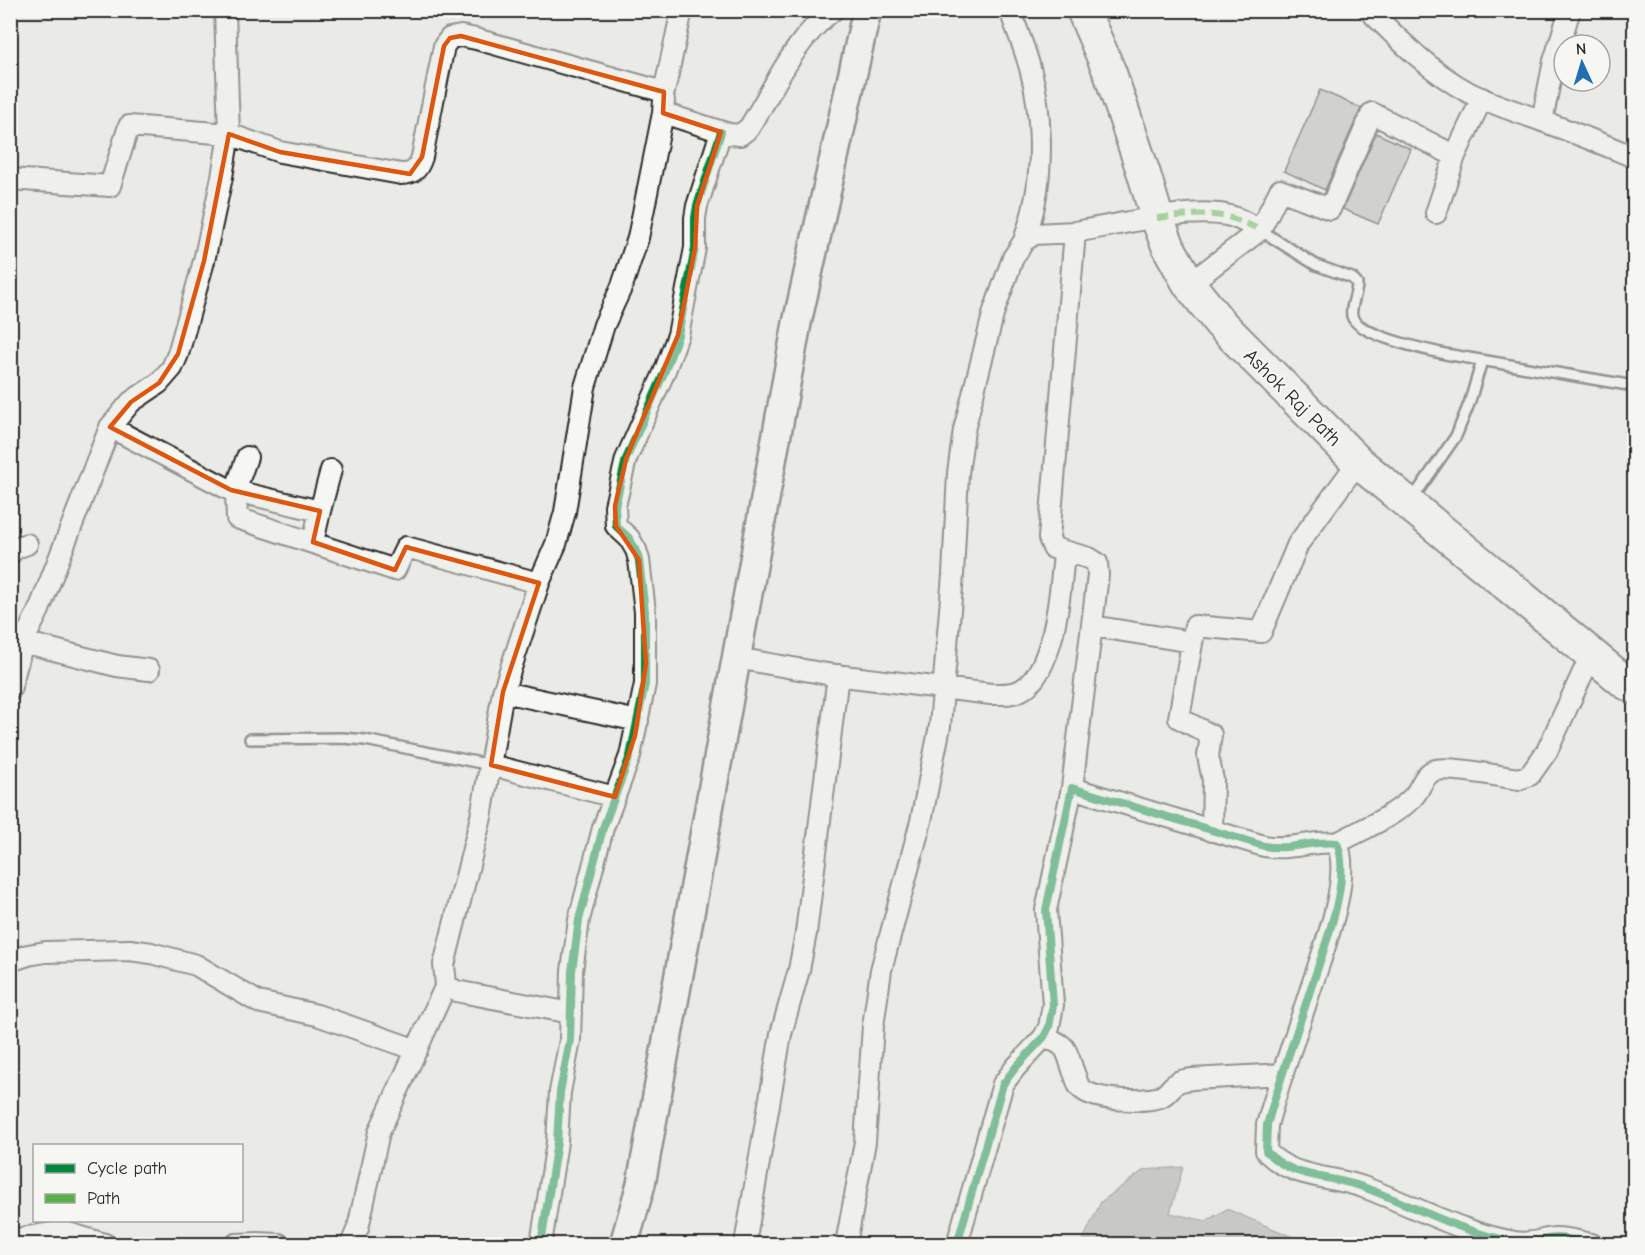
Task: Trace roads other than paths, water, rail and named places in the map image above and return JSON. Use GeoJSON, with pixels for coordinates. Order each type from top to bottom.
{"type":"FeatureCollection","features":[{"type":"Feature","properties":{"kind":"main road"},"geometry":{"type":"LineString","coordinates":[[624,1245],[641,1184],[797,322],[867,10]]}},
{"type":"Feature","properties":{"kind":"main road","name":"Ashok Raj Path"},"geometry":{"type":"LineString","coordinates":[[1083,10],[1110,73],[1157,219],[1173,257],[1189,284],[1220,323],[1358,462],[1626,683],[1635,687]]}},
{"type":"Feature","properties":{"kind":"street"},"geometry":{"type":"LineString","coordinates":[[10,690],[17,641],[39,610],[110,427],[131,402],[159,383],[172,368],[178,354],[204,261],[229,134],[225,10]]}},
{"type":"Feature","properties":{"kind":"street"},"geometry":{"type":"LineString","coordinates":[[351,1245],[358,1228],[375,1143],[446,985],[444,966],[480,817],[503,692],[539,583],[556,544],[565,512],[585,387],[604,325],[622,286],[639,238],[663,113],[664,92],[682,10]]}},
{"type":"Feature","properties":{"kind":"street"},"geometry":{"type":"LineString","coordinates":[[663,113],[721,132],[740,135],[749,128],[796,48],[815,25],[833,10]]}},
{"type":"Feature","properties":{"kind":"street"},"geometry":{"type":"LineString","coordinates":[[846,1245],[865,1143],[873,1026],[881,970],[923,811],[940,726],[953,575],[958,473],[964,430],[994,311],[1013,258],[1024,241],[1038,183],[1035,91],[1010,10]]}},
{"type":"Feature","properties":{"kind":"street"},"geometry":{"type":"LineString","coordinates":[[1369,10],[1402,43],[1459,86],[1504,108],[1542,120],[1635,157]]}},
{"type":"Feature","properties":{"kind":"street"},"geometry":{"type":"LineString","coordinates":[[1542,120],[1554,61],[1570,10]]}},
{"type":"Feature","properties":{"kind":"street"},"geometry":{"type":"LineString","coordinates":[[10,179],[110,186],[129,126],[229,134],[280,152],[322,161],[410,174],[418,167],[422,157],[444,46],[450,38],[460,36],[664,92]]}},
{"type":"Feature","properties":{"kind":"street"},"geometry":{"type":"LineString","coordinates":[[1436,213],[1455,156],[1482,98]]}},
{"type":"Feature","properties":{"kind":"street"},"geometry":{"type":"LineString","coordinates":[[1189,284],[1260,230],[1280,190],[1330,209],[1372,113],[1455,156]]}},
{"type":"Feature","properties":{"kind":"street"},"geometry":{"type":"LineString","coordinates":[[541,1245],[569,1047],[572,971],[579,920],[603,828],[625,772],[638,721],[646,664],[643,592],[636,550],[629,538],[616,526],[615,506],[626,459],[678,335],[695,248],[697,206],[721,132]]}},
{"type":"Feature","properties":{"kind":"street"},"geometry":{"type":"LineString","coordinates":[[1024,241],[1034,234],[1075,232],[1197,215],[1227,216],[1260,230]]}},
{"type":"Feature","properties":{"kind":"street"},"geometry":{"type":"LineString","coordinates":[[957,1245],[1003,1084],[1044,1037],[1049,1027],[1053,1005],[1046,926],[1047,903],[1072,788],[1098,575],[1097,563],[1089,558],[1053,549],[1049,538],[1075,232]]}},
{"type":"Feature","properties":{"kind":"street"},"geometry":{"type":"LineString","coordinates":[[110,427],[233,491],[320,511]]}},
{"type":"Feature","properties":{"kind":"street"},"geometry":{"type":"LineString","coordinates":[[233,491],[247,457]]}},
{"type":"Feature","properties":{"kind":"street"},"geometry":{"type":"LineString","coordinates":[[1212,831],[1213,780],[1208,756],[1211,735],[1179,718],[1194,626],[1261,632],[1298,544],[1358,462]]}},
{"type":"Feature","properties":{"kind":"street"},"geometry":{"type":"LineString","coordinates":[[313,542],[331,470]]}},
{"type":"Feature","properties":{"kind":"street"},"geometry":{"type":"LineString","coordinates":[[233,491],[236,493],[237,518],[395,570],[406,547],[539,583]]}},
{"type":"Feature","properties":{"kind":"street"},"geometry":{"type":"LineString","coordinates":[[736,658],[838,675],[942,688],[1006,694],[1018,692],[1026,688],[1039,669],[1050,644],[1059,607],[1064,553]]}},
{"type":"Feature","properties":{"kind":"street"},"geometry":{"type":"LineString","coordinates":[[1092,626],[1192,642]]}},
{"type":"Feature","properties":{"kind":"street"},"geometry":{"type":"LineString","coordinates":[[17,641],[117,666],[149,670]]}},
{"type":"Feature","properties":{"kind":"street"},"geometry":{"type":"LineString","coordinates":[[1072,788],[1275,848],[1337,843],[1403,806],[1414,796],[1426,776],[1435,770],[1449,769],[1519,779],[1530,775],[1547,751],[1592,653]]}},
{"type":"Feature","properties":{"kind":"street"},"geometry":{"type":"LineString","coordinates":[[745,1245],[781,1034],[799,970],[806,933],[838,675]]}},
{"type":"Feature","properties":{"kind":"street"},"geometry":{"type":"LineString","coordinates":[[503,692],[638,721]]}},
{"type":"Feature","properties":{"kind":"street"},"geometry":{"type":"LineString","coordinates":[[490,765],[615,797]]}},
{"type":"Feature","properties":{"kind":"street"},"geometry":{"type":"LineString","coordinates":[[1337,843],[1342,862],[1334,914],[1269,1118],[1265,1139],[1266,1151],[1273,1160],[1284,1167],[1320,1178],[1360,1186],[1483,1236],[1519,1243],[1556,1241],[1591,1244]]}},
{"type":"Feature","properties":{"kind":"street"},"geometry":{"type":"LineString","coordinates":[[10,961],[45,952],[129,950],[151,953],[196,965],[258,1002],[317,1015],[417,1050]]}},
{"type":"Feature","properties":{"kind":"street"},"geometry":{"type":"LineString","coordinates":[[446,985],[456,991],[472,995],[571,1013]]}},
{"type":"Feature","properties":{"kind":"street"},"geometry":{"type":"LineString","coordinates":[[1044,1037],[1065,1047],[1079,1086],[1086,1092],[1098,1096],[1118,1099],[1159,1097],[1167,1094],[1178,1082],[1192,1079],[1283,1074]]}},
{"type":"Feature","properties":{"kind":"street"},"geometry":{"type":"LineString","coordinates":[[10,1240],[57,1232],[68,1233],[105,1245]]}},
{"type":"Feature","properties":{"kind":"street"},"geometry":{"type":"LineString","coordinates":[[236,1245],[257,1243],[279,1245]]}},
{"type":"Feature","properties":{"kind":"lane"},"geometry":{"type":"LineString","coordinates":[[1260,230],[1316,265],[1352,278],[1357,284],[1352,318],[1359,325],[1388,338],[1419,348],[1635,386]]}},
{"type":"Feature","properties":{"kind":"lane"},"geometry":{"type":"LineString","coordinates":[[1410,503],[1456,436],[1469,404],[1482,360]]}},
{"type":"Feature","properties":{"kind":"lane"},"geometry":{"type":"LineString","coordinates":[[249,739],[343,738],[365,740],[490,765]]}}]}
